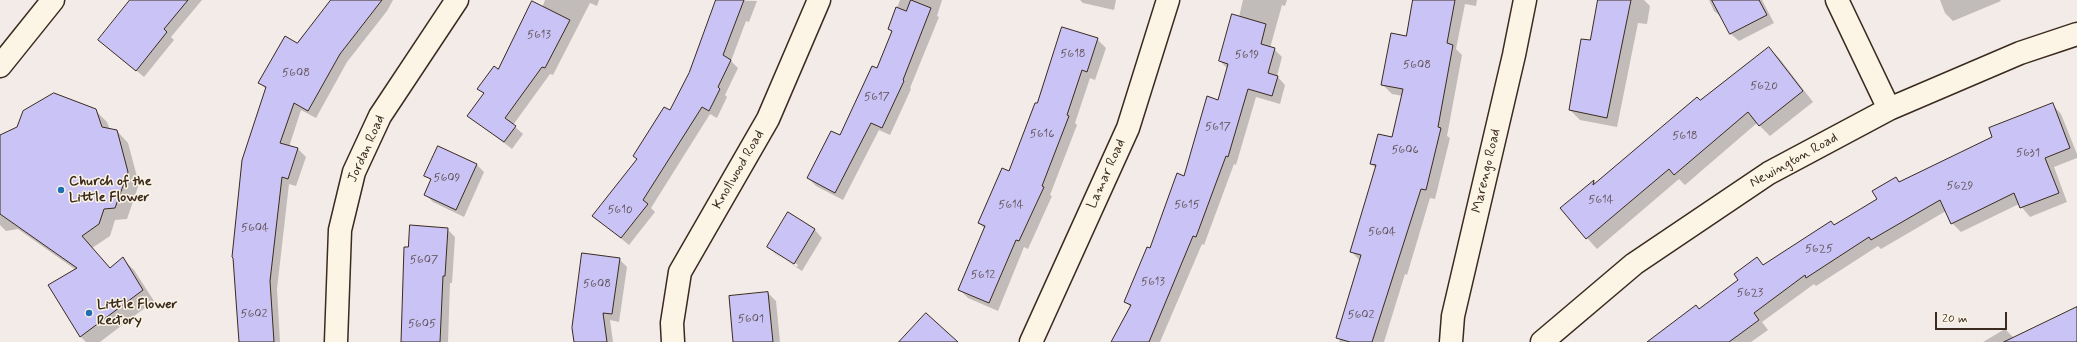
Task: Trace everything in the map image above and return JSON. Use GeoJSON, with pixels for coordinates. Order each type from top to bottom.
{"type":"FeatureCollection","features":[{"type":"Feature","properties":{"kind":"street"},"geometry":{"type":"LineString","coordinates":[[0,66],[53,0]]}},
{"type":"Feature","properties":{"kind":"street","name":"Jordan Road"},"geometry":{"type":"LineString","coordinates":[[336,342],[340,230],[354,172],[380,116],[458,0]]}},
{"type":"Feature","properties":{"kind":"street","name":"Knollwood Road"},"geometry":{"type":"LineString","coordinates":[[673,342],[672,322],[680,272],[768,119],[819,0]]}},
{"type":"Feature","properties":{"kind":"street","name":"Lamar Road"},"geometry":{"type":"LineString","coordinates":[[1031,342],[1128,128],[1168,0]]}},
{"type":"Feature","properties":{"kind":"street","name":"Marengo Road"},"geometry":{"type":"LineString","coordinates":[[1451,342],[1453,316],[1514,54],[1524,0]]}},
{"type":"Feature","properties":{"kind":"street"},"geometry":{"type":"LineString","coordinates":[[1837,0],[1889,109]]}},
{"type":"Feature","properties":{"kind":"street","name":"Newington Road"},"geometry":{"type":"LineString","coordinates":[[1542,342],[1634,264],[1697,220],[1769,173],[1889,109],[2020,53],[2077,34]]}},
{"type":"Feature","properties":{"kind":"building"},"geometry":{"type":"Polygon","coordinates":[[[130,0],[188,0],[164,29],[167,32],[136,71],[98,40],[130,0]]]}},
{"type":"Feature","properties":{"kind":"building"},"geometry":{"type":"Polygon","coordinates":[[[331,0],[382,0],[340,54],[308,111],[294,103],[280,143],[298,148],[288,179],[282,177],[270,281],[274,342],[239,342],[232,257],[242,160],[266,87],[258,83],[285,36],[297,43],[331,0]]]}},
{"type":"Feature","properties":{"kind":"building"},"geometry":{"type":"Polygon","coordinates":[[[716,0],[744,0],[723,55],[731,60],[718,87],[720,89],[709,111],[702,107],[643,200],[648,204],[621,238],[592,216],[637,159],[633,156],[664,107],[670,110],[689,73],[716,0]]]}},
{"type":"Feature","properties":{"kind":"building"},"geometry":{"type":"Polygon","coordinates":[[[911,0],[931,8],[903,80],[904,81],[882,128],[871,123],[835,193],[807,178],[831,131],[840,135],[872,66],[877,68],[892,31],[888,29],[896,7],[906,11],[911,0]]]}},
{"type":"Feature","properties":{"kind":"building"},"geometry":{"type":"Polygon","coordinates":[[[1413,0],[1455,0],[1447,43],[1453,45],[1438,127],[1441,128],[1426,190],[1421,189],[1372,342],[1350,342],[1336,338],[1361,255],[1350,252],[1376,165],[1370,164],[1378,134],[1392,137],[1403,89],[1381,85],[1391,33],[1406,36],[1413,0]]]}},
{"type":"Feature","properties":{"kind":"building"},"geometry":{"type":"Polygon","coordinates":[[[1598,0],[1631,0],[1607,118],[1569,110],[1581,39],[1590,40],[1598,0]]]}},
{"type":"Feature","properties":{"kind":"building"},"geometry":{"type":"Polygon","coordinates":[[[1712,0],[1759,0],[1767,15],[1730,34],[1712,0]]]}},
{"type":"Feature","properties":{"kind":"building"},"geometry":{"type":"Polygon","coordinates":[[[532,1],[570,20],[545,68],[542,67],[505,118],[516,126],[504,142],[467,116],[484,93],[477,89],[494,66],[498,69],[532,1]]]}},
{"type":"Feature","properties":{"kind":"building"},"geometry":{"type":"Polygon","coordinates":[[[1232,14],[1266,24],[1261,44],[1275,48],[1268,73],[1278,76],[1272,96],[1248,89],[1228,157],[1226,156],[1196,237],[1193,236],[1149,342],[1111,342],[1131,305],[1124,302],[1147,247],[1150,248],[1177,173],[1184,176],[1207,96],[1218,100],[1228,64],[1219,61],[1232,14]]]}},
{"type":"Feature","properties":{"kind":"building"},"geometry":{"type":"Polygon","coordinates":[[[1062,27],[1098,38],[1087,72],[1082,70],[1067,115],[1069,116],[1042,186],[1044,187],[1019,241],[1016,240],[989,303],[958,290],[985,226],[978,223],[1002,168],[1009,171],[1035,103],[1037,103],[1062,27]]]}},
{"type":"Feature","properties":{"kind":"building"},"geometry":{"type":"Polygon","coordinates":[[[1769,47],[1803,91],[1759,126],[1748,112],[1674,175],[1669,169],[1586,239],[1560,208],[1594,180],[1593,185],[1697,97],[1700,100],[1769,47]]]}},
{"type":"Feature","properties":{"kind":"building","name":"Church of the Little Flower"},"geometry":{"type":"Polygon","coordinates":[[[54,93],[96,109],[102,127],[117,130],[128,172],[115,208],[104,209],[99,224],[82,236],[110,268],[123,257],[143,290],[80,337],[48,285],[77,268],[0,214],[0,135],[17,127],[23,111],[54,93]]]}},
{"type":"Feature","properties":{"kind":"building"},"geometry":{"type":"Polygon","coordinates":[[[2053,103],[2070,148],[2045,158],[2059,193],[2020,208],[2014,193],[1951,224],[1940,200],[1871,240],[1869,237],[1806,278],[1805,275],[1754,313],[1759,320],[1729,342],[1647,342],[1696,305],[1699,309],[1738,280],[1734,274],[1757,257],[1763,265],[1831,221],[1834,225],[1877,199],[1872,191],[1896,177],[1899,182],[1992,137],[1989,128],[2053,103]]]}},
{"type":"Feature","properties":{"kind":"building"},"geometry":{"type":"Polygon","coordinates":[[[438,146],[477,164],[456,210],[424,195],[431,179],[424,176],[438,146]]]}},
{"type":"Feature","properties":{"kind":"building"},"geometry":{"type":"Polygon","coordinates":[[[788,212],[815,229],[794,264],[767,247],[788,212]]]}},
{"type":"Feature","properties":{"kind":"building"},"geometry":{"type":"Polygon","coordinates":[[[410,225],[448,228],[445,276],[443,276],[440,342],[401,342],[404,247],[408,247],[410,225]]]}},
{"type":"Feature","properties":{"kind":"building"},"geometry":{"type":"Polygon","coordinates":[[[582,253],[620,258],[612,314],[603,313],[607,342],[574,342],[572,328],[582,253]]]}},
{"type":"Feature","properties":{"kind":"building"},"geometry":{"type":"Polygon","coordinates":[[[768,292],[773,342],[733,342],[729,296],[768,292]]]}},
{"type":"Feature","properties":{"kind":"building"},"geometry":{"type":"Polygon","coordinates":[[[2077,307],[2077,342],[2004,342],[2077,307]]]}},
{"type":"Feature","properties":{"kind":"building"},"geometry":{"type":"Polygon","coordinates":[[[926,313],[958,342],[899,342],[926,313]]]}},
{"type":"Feature","properties":{"kind":"place","name":"Church of the Little Flower"},"geometry":{"type":"Point","coordinates":[61,190]}},
{"type":"Feature","properties":{"kind":"place","name":"Little Flower Rectory"},"geometry":{"type":"Point","coordinates":[89,313]}}]}
